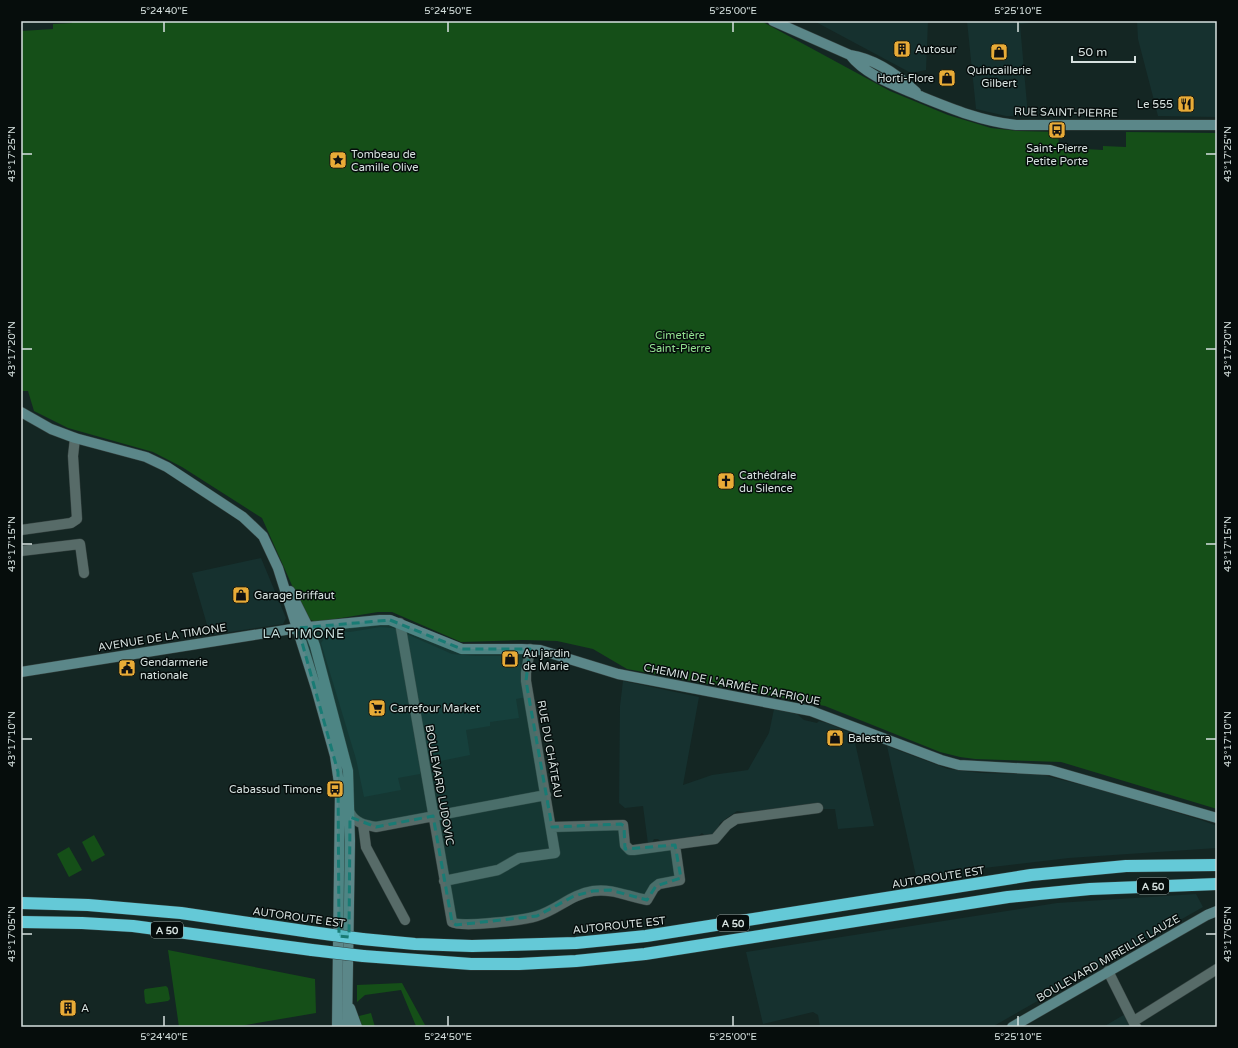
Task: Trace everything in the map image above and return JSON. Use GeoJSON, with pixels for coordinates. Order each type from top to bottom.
{"type":"FeatureCollection","features":[{"type":"Feature","properties":{"kind":"highway","name":"AUTOROUTE EST"},"geometry":{"type":"LineString","coordinates":[[21,903],[88,905],[181,913],[362,939],[415,944],[522,946],[646,936],[1031,876],[1126,866],[1217,864]]}},
{"type":"Feature","properties":{"kind":"highway","name":"A 50"},"geometry":{"type":"LineString","coordinates":[[21,922],[133,926],[363,956],[471,964],[519,964],[576,961],[645,954],[1008,897],[1090,889],[1217,884]]}},
{"type":"Feature","properties":{"kind":"street","name":"RUE SAINT-PIERRE"},"geometry":{"type":"LineString","coordinates":[[773,21],[784,23],[805,35],[850,55],[858,65],[906,91],[968,115],[992,121],[1016,125],[1217,125]]}},
{"type":"Feature","properties":{"kind":"street"},"geometry":{"type":"LineString","coordinates":[[21,412],[51,429],[75,438],[146,457],[183,477],[243,517],[263,536],[308,627],[334,736],[344,813],[344,835],[350,841],[343,1003],[337,1027]]}},
{"type":"Feature","properties":{"kind":"street"},"geometry":{"type":"LineString","coordinates":[[21,530],[74,522],[77,519],[73,456],[75,438]]}},
{"type":"Feature","properties":{"kind":"street"},"geometry":{"type":"LineString","coordinates":[[21,551],[80,544],[84,573]]}},
{"type":"Feature","properties":{"kind":"street"},"geometry":{"type":"LineString","coordinates":[[278,568],[334,736]]}},
{"type":"Feature","properties":{"kind":"street","name":"CHEMIN DE L'ARMÉE D'AFRIQUE"},"geometry":{"type":"LineString","coordinates":[[308,627],[380,620],[400,623],[462,649],[530,649],[554,653],[618,674],[811,711],[953,763],[1060,772],[1217,818]]}},
{"type":"Feature","properties":{"kind":"street","name":"BOULEVARD LUDOVIC"},"geometry":{"type":"LineString","coordinates":[[400,623],[452,922],[456,925],[477,924],[538,916],[574,896],[594,891],[610,890],[634,898],[648,900],[654,888],[659,884],[680,880],[675,845]]}},
{"type":"Feature","properties":{"kind":"street","name":"AVENUE DE LA TIMONE"},"geometry":{"type":"LineString","coordinates":[[21,672],[308,627]]}},
{"type":"Feature","properties":{"kind":"street","name":"RUE DU CHÂTEAU"},"geometry":{"type":"LineString","coordinates":[[444,880],[498,870],[519,858],[555,853],[552,827],[526,681],[530,649]]}},
{"type":"Feature","properties":{"kind":"street"},"geometry":{"type":"LineString","coordinates":[[344,813],[363,824],[376,827],[546,795]]}},
{"type":"Feature","properties":{"kind":"street"},"geometry":{"type":"LineString","coordinates":[[552,827],[621,824],[624,826],[624,845],[630,850],[715,839],[727,825],[741,817],[818,808]]}},
{"type":"Feature","properties":{"kind":"street"},"geometry":{"type":"LineString","coordinates":[[343,1027],[344,813]]}},
{"type":"Feature","properties":{"kind":"street"},"geometry":{"type":"LineString","coordinates":[[363,824],[366,847],[405,920]]}},
{"type":"Feature","properties":{"kind":"street"},"geometry":{"type":"LineString","coordinates":[[350,841],[365,837],[376,827]]}},
{"type":"Feature","properties":{"kind":"street","name":"BOULEVARD MIREILLE LAUZE"},"geometry":{"type":"LineString","coordinates":[[1012,1027],[1207,915],[1217,911]]}},
{"type":"Feature","properties":{"kind":"street"},"geometry":{"type":"LineString","coordinates":[[1108,972],[1135,1024],[1217,969]]}},
{"type":"Feature","properties":{"kind":"street"},"geometry":{"type":"LineString","coordinates":[[343,1003],[347,1027]]}},
{"type":"Feature","properties":{"kind":"street"},"geometry":{"type":"LineString","coordinates":[[343,1003],[357,1027]]}},
{"type":"Feature","properties":{"kind":"highlighted area"},"geometry":{"type":"Polygon","coordinates":[[[390,620],[462,649],[530,649],[526,681],[552,827],[621,824],[624,826],[625,849],[675,845],[681,878],[656,886],[647,900],[610,890],[593,891],[574,896],[537,916],[456,925],[452,922],[433,816],[376,827],[350,817],[349,937],[339,936],[338,772],[298,628],[390,620]]]}},
{"type":"Feature","properties":{"kind":"shaded area"},"geometry":{"type":"Polygon","coordinates":[[[814,21],[928,21],[926,70],[911,73],[814,21]]]}},
{"type":"Feature","properties":{"kind":"shaded area","name":"Quincaillerie Gilbert"},"geometry":{"type":"Polygon","coordinates":[[[967,21],[1048,21],[1020,24],[1028,116],[1006,116],[976,109],[967,21]]]}},
{"type":"Feature","properties":{"kind":"shaded area"},"geometry":{"type":"Polygon","coordinates":[[[1137,21],[1217,21],[1217,117],[1158,116],[1138,39],[1137,21]]]}},
{"type":"Feature","properties":{"kind":"shaded area"},"geometry":{"type":"Polygon","coordinates":[[[261,558],[286,618],[283,624],[210,635],[192,573],[261,558]]]}},
{"type":"Feature","properties":{"kind":"shaded area"},"geometry":{"type":"Polygon","coordinates":[[[380,627],[393,628],[452,654],[476,656],[519,656],[526,697],[516,699],[519,718],[490,722],[490,726],[466,730],[470,755],[421,765],[420,774],[398,778],[401,790],[364,797],[356,759],[321,643],[329,632],[350,632],[380,627]]]}},
{"type":"Feature","properties":{"kind":"shaded area"},"geometry":{"type":"Polygon","coordinates":[[[623,681],[699,697],[683,785],[712,775],[748,770],[769,733],[774,709],[797,714],[804,720],[817,723],[819,721],[827,723],[853,734],[874,826],[838,829],[835,809],[821,809],[821,804],[751,813],[737,811],[720,823],[715,836],[706,837],[702,833],[695,839],[661,842],[658,839],[654,839],[652,843],[648,844],[643,806],[625,808],[619,803],[620,706],[623,681]]]}},
{"type":"Feature","properties":{"kind":"shaded area"},"geometry":{"type":"Polygon","coordinates":[[[887,746],[948,769],[981,773],[1039,774],[1109,792],[1201,820],[1217,826],[1217,848],[1069,858],[916,876],[887,746]]]}},
{"type":"Feature","properties":{"kind":"shaded area"},"geometry":{"type":"Polygon","coordinates":[[[1196,894],[1203,907],[992,1027],[820,1027],[818,1015],[813,1012],[763,1024],[746,952],[1057,903],[1196,894]]]}},
{"type":"Feature","properties":{"kind":"shaded area"},"geometry":{"type":"Polygon","coordinates":[[[1127,1013],[1133,1027],[1103,1027],[1127,1013]]]}},
{"type":"Feature","properties":{"kind":"green space","name":"Cimetière Saint-Pierre"},"geometry":{"type":"Polygon","coordinates":[[[72,21],[761,21],[890,91],[948,115],[991,128],[1019,131],[1058,132],[1059,146],[1076,148],[1076,146],[1084,146],[1084,149],[1103,150],[1103,146],[1126,147],[1126,132],[1217,133],[1217,809],[1061,762],[975,759],[940,752],[825,706],[627,669],[593,649],[557,641],[523,640],[461,642],[392,612],[378,612],[317,622],[307,619],[262,518],[182,467],[153,452],[68,428],[34,411],[28,391],[21,391],[21,31],[53,29],[53,24],[72,23],[72,21]]]}},
{"type":"Feature","properties":{"kind":"green space"},"geometry":{"type":"Polygon","coordinates":[[[94,835],[105,855],[92,862],[82,842],[94,835]]]}},
{"type":"Feature","properties":{"kind":"green space"},"geometry":{"type":"Polygon","coordinates":[[[69,847],[82,870],[69,877],[57,854],[69,847]]]}},
{"type":"Feature","properties":{"kind":"green space"},"geometry":{"type":"Polygon","coordinates":[[[168,950],[315,979],[316,1013],[234,1027],[179,1027],[168,950]]]}},
{"type":"Feature","properties":{"kind":"green space"},"geometry":{"type":"Polygon","coordinates":[[[402,983],[425,1025],[416,1026],[401,990],[365,995],[357,1002],[357,985],[402,983]]]}},
{"type":"Feature","properties":{"kind":"green space"},"geometry":{"type":"Polygon","coordinates":[[[166,986],[168,988],[170,999],[168,1001],[147,1004],[145,1002],[145,989],[166,986]]]}},
{"type":"Feature","properties":{"kind":"green space"},"geometry":{"type":"Polygon","coordinates":[[[371,1013],[375,1027],[362,1027],[359,1016],[371,1013]]]}},
{"type":"Feature","properties":{"kind":"place","name":"Autosur"},"geometry":{"type":"Point","coordinates":[902,49]}},
{"type":"Feature","properties":{"kind":"place","name":"Quincaillerie Gilbert"},"geometry":{"type":"Point","coordinates":[999,52]}},
{"type":"Feature","properties":{"kind":"place","name":"Horti-Flore"},"geometry":{"type":"Point","coordinates":[947,78]}},
{"type":"Feature","properties":{"kind":"place","name":"Le 555"},"geometry":{"type":"Point","coordinates":[1186,104]}},
{"type":"Feature","properties":{"kind":"place","name":"Saint-Pierre Petite Porte"},"geometry":{"type":"Point","coordinates":[1057,130]}},
{"type":"Feature","properties":{"kind":"place","name":"Tombeau de Camille Olive"},"geometry":{"type":"Point","coordinates":[338,160]}},
{"type":"Feature","properties":{"kind":"place","name":"Cathédrale du Silence"},"geometry":{"type":"Point","coordinates":[726,481]}},
{"type":"Feature","properties":{"kind":"place","name":"Garage Briffaut"},"geometry":{"type":"Point","coordinates":[241,595]}},
{"type":"Feature","properties":{"kind":"place","name":"Au jardin de Marie"},"geometry":{"type":"Point","coordinates":[510,659]}},
{"type":"Feature","properties":{"kind":"place","name":"Gendarmerie nationale"},"geometry":{"type":"Point","coordinates":[127,668]}},
{"type":"Feature","properties":{"kind":"place","name":"Carrefour Market"},"geometry":{"type":"Point","coordinates":[377,708]}},
{"type":"Feature","properties":{"kind":"place","name":"Balestra"},"geometry":{"type":"Point","coordinates":[835,738]}},
{"type":"Feature","properties":{"kind":"place","name":"Cabassud Timone"},"geometry":{"type":"Point","coordinates":[335,789]}},
{"type":"Feature","properties":{"kind":"place","name":"A"},"geometry":{"type":"Point","coordinates":[68,1008]}},
{"type":"Feature","properties":{"kind":"district","name":"LA TIMONE"},"geometry":{"type":"Point","coordinates":[304,633]}}]}
